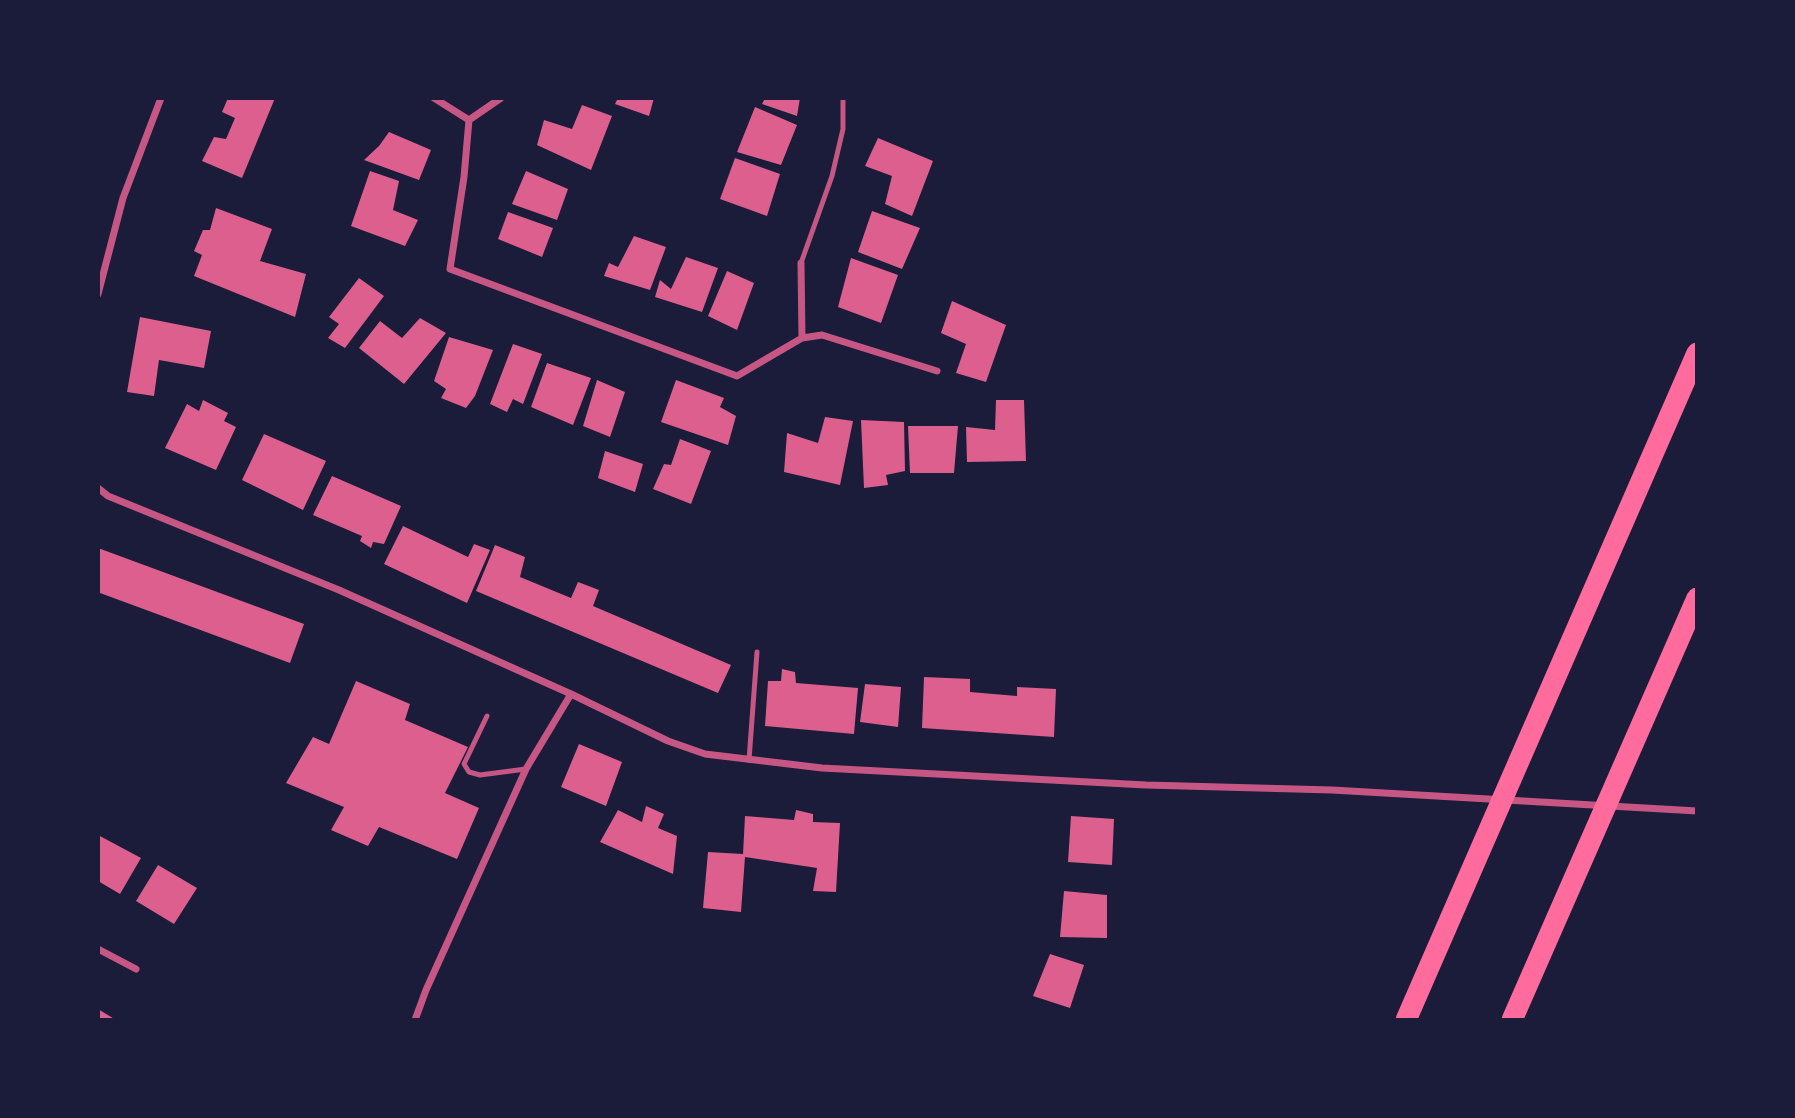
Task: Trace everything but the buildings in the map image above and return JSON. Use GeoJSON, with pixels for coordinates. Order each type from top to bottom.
{"type":"FeatureCollection","features":[{"type":"Feature","properties":{"kind":"highway"},"geometry":{"type":"LineString","coordinates":[[1406,1020],[1697,353]]}},
{"type":"Feature","properties":{"kind":"highway"},"geometry":{"type":"LineString","coordinates":[[1512,1020],[1697,598]]}},
{"type":"Feature","properties":{"kind":"street"},"geometry":{"type":"LineString","coordinates":[[98,294],[99,280],[123,198],[161,98]]}},
{"type":"Feature","properties":{"kind":"street"},"geometry":{"type":"LineString","coordinates":[[434,98],[469,120]]}},
{"type":"Feature","properties":{"kind":"street"},"geometry":{"type":"LineString","coordinates":[[469,120],[501,98]]}},
{"type":"Feature","properties":{"kind":"street"},"geometry":{"type":"LineString","coordinates":[[469,120],[464,177],[450,269],[737,376],[802,338],[822,335],[937,371]]}},
{"type":"Feature","properties":{"kind":"street"},"geometry":{"type":"LineString","coordinates":[[801,263],[802,338]]}},
{"type":"Feature","properties":{"kind":"street"},"geometry":{"type":"LineString","coordinates":[[98,488],[108,496],[339,590],[571,694],[668,741],[705,754],[822,768],[1146,785],[1332,790],[1697,811]]}},
{"type":"Feature","properties":{"kind":"street"},"geometry":{"type":"LineString","coordinates":[[415,1020],[526,769],[571,694]]}},
{"type":"Feature","properties":{"kind":"street"},"geometry":{"type":"LineString","coordinates":[[98,948],[136,969]]}},
{"type":"Feature","properties":{"kind":"lane"},"geometry":{"type":"LineString","coordinates":[[801,263],[832,176],[843,129],[843,98]]}},
{"type":"Feature","properties":{"kind":"lane"},"geometry":{"type":"LineString","coordinates":[[749,760],[757,652]]}},
{"type":"Feature","properties":{"kind":"lane"},"geometry":{"type":"LineString","coordinates":[[487,716],[464,764],[470,772],[480,775],[526,769]]}}]}
